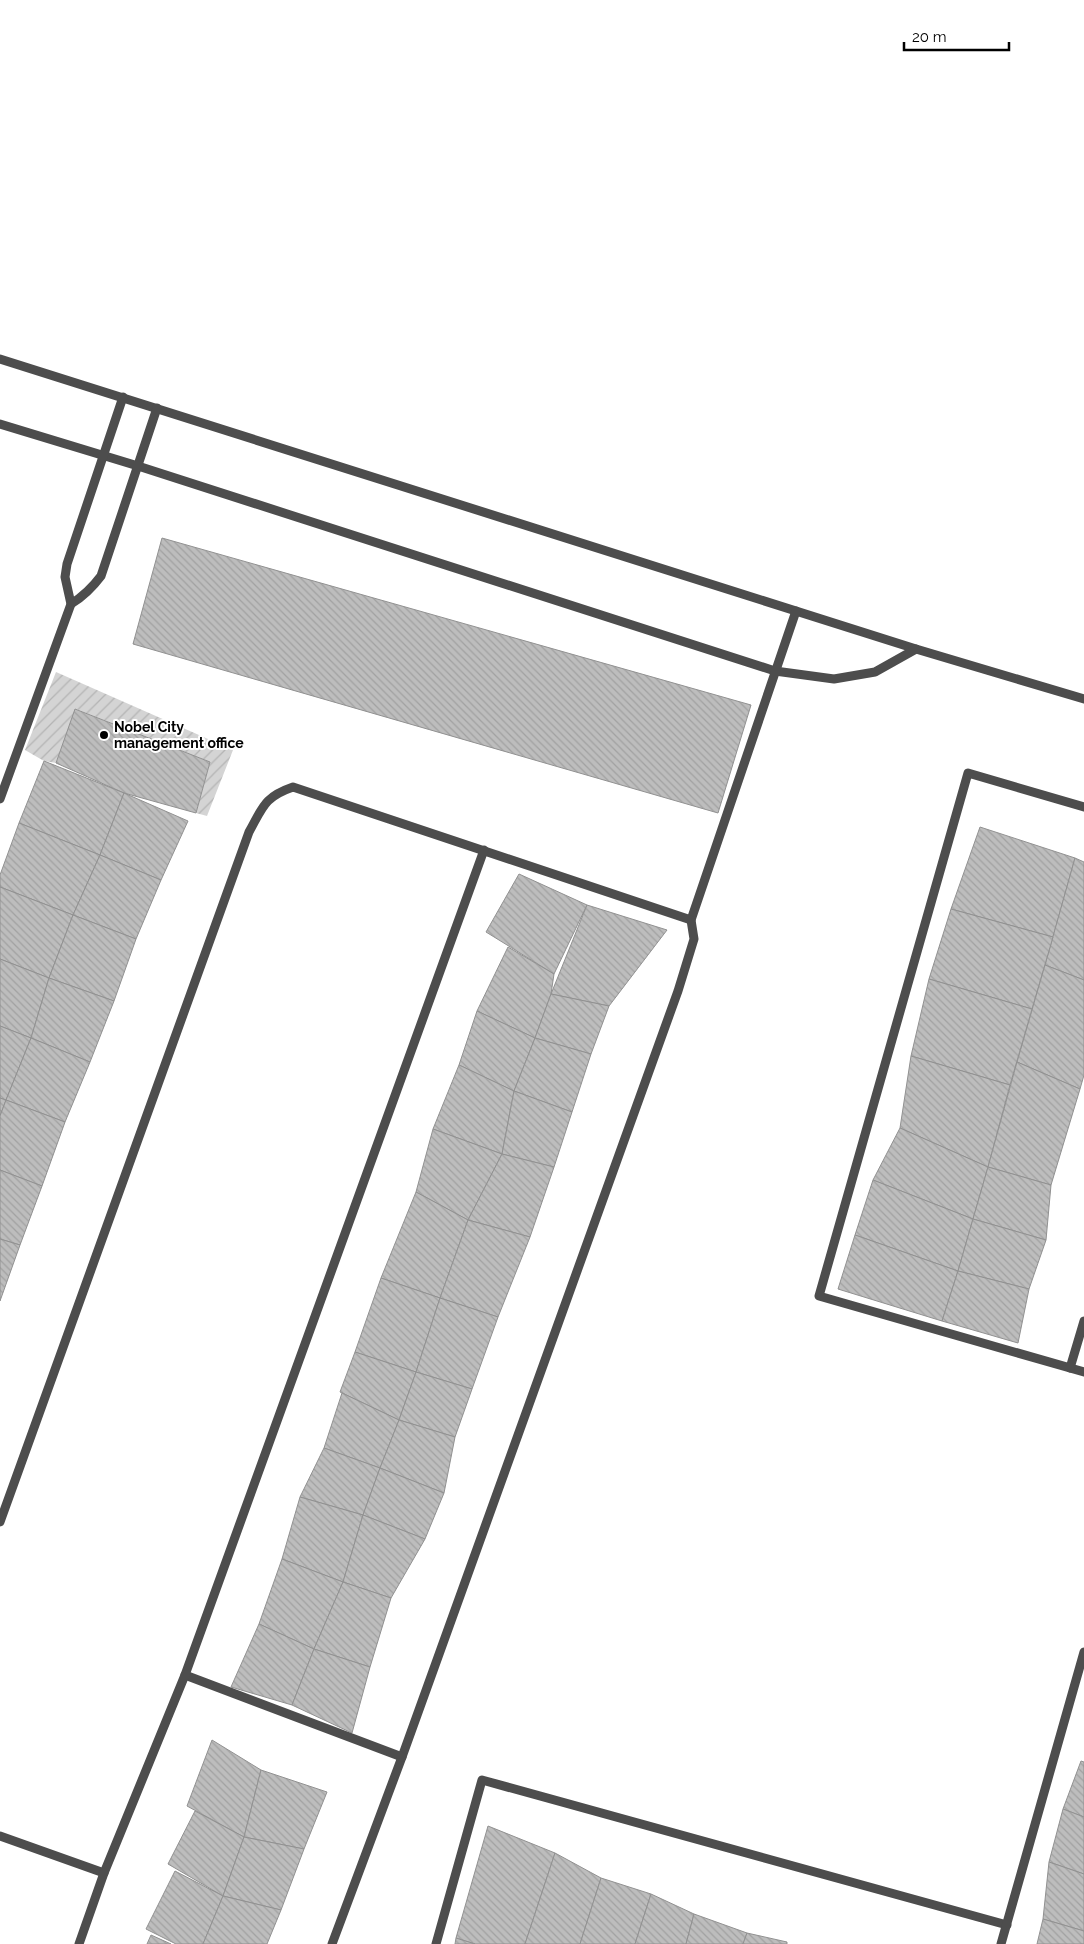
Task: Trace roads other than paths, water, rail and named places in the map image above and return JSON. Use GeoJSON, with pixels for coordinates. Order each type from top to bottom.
{"type":"FeatureCollection","features":[{"type":"Feature","properties":{"kind":"street"},"geometry":{"type":"LineString","coordinates":[[0,359],[916,649],[1084,699]]}},
{"type":"Feature","properties":{"kind":"street"},"geometry":{"type":"LineString","coordinates":[[0,799],[71,604],[65,577],[67,564],[123,397]]}},
{"type":"Feature","properties":{"kind":"street"},"geometry":{"type":"LineString","coordinates":[[71,604],[83,597],[101,576],[157,408]]}},
{"type":"Feature","properties":{"kind":"street"},"geometry":{"type":"LineString","coordinates":[[0,424],[138,466],[775,671],[834,680],[875,672],[916,649]]}},
{"type":"Feature","properties":{"kind":"street"},"geometry":{"type":"LineString","coordinates":[[332,1944],[402,1757],[678,991],[694,939],[691,920],[796,611]]}},
{"type":"Feature","properties":{"kind":"street"},"geometry":{"type":"LineString","coordinates":[[1084,807],[968,773],[818,1296],[1084,1372]]}},
{"type":"Feature","properties":{"kind":"street"},"geometry":{"type":"LineString","coordinates":[[0,1522],[249,832],[264,806],[275,793],[293,787],[691,920]]}},
{"type":"Feature","properties":{"kind":"street"},"geometry":{"type":"LineString","coordinates":[[79,1944],[104,1873],[185,1675],[484,850]]}},
{"type":"Feature","properties":{"kind":"street"},"geometry":{"type":"LineString","coordinates":[[1070,1368],[1084,1321]]}},
{"type":"Feature","properties":{"kind":"street"},"geometry":{"type":"LineString","coordinates":[[1001,1944],[1083,1658]]}},
{"type":"Feature","properties":{"kind":"street"},"geometry":{"type":"LineString","coordinates":[[185,1675],[402,1757]]}},
{"type":"Feature","properties":{"kind":"street"},"geometry":{"type":"LineString","coordinates":[[436,1944],[482,1780],[1007,1925]]}},
{"type":"Feature","properties":{"kind":"street"},"geometry":{"type":"LineString","coordinates":[[0,1836],[104,1873]]}},
{"type":"Feature","properties":{"kind":"place","name":"Nobel City management office"},"geometry":{"type":"Point","coordinates":[104,735]}}]}
